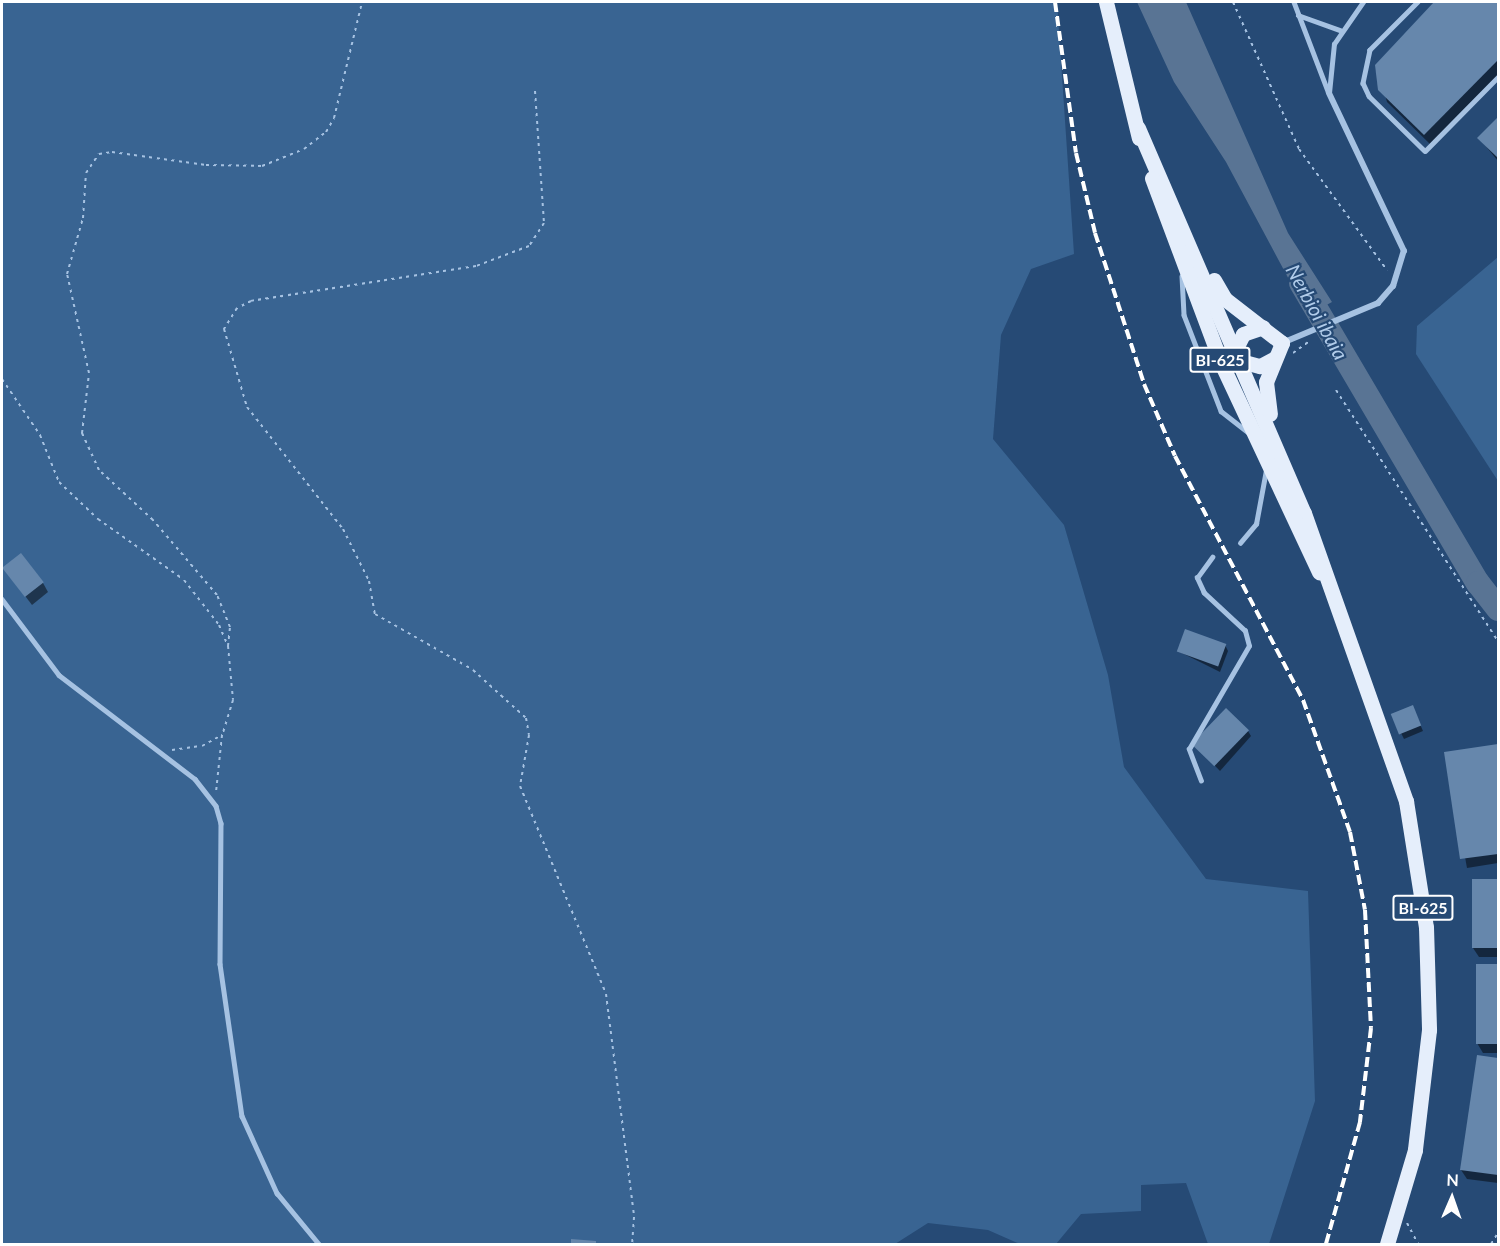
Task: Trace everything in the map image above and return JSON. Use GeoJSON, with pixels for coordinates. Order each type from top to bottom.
{"type":"FeatureCollection","features":[{"type":"Feature","properties":{"kind":"main road","name":"BI-625"},"geometry":{"type":"LineString","coordinates":[[1106,2],[1138,128],[1183,267],[1264,464],[1326,582],[1401,782],[1426,927],[1430,986],[1425,1093],[1397,1217],[1387,1245]]}},
{"type":"Feature","properties":{"kind":"main road"},"geometry":{"type":"LineString","coordinates":[[1138,128],[1163,181],[1304,513],[1326,582]]}},
{"type":"Feature","properties":{"kind":"main road"},"geometry":{"type":"LineString","coordinates":[[1163,181],[1177,196],[1225,299],[1263,327],[1282,353]]}},
{"type":"Feature","properties":{"kind":"main road"},"geometry":{"type":"LineString","coordinates":[[1174,243],[1236,357],[1262,442],[1264,464]]}},
{"type":"Feature","properties":{"kind":"main road"},"geometry":{"type":"LineString","coordinates":[[1236,357],[1248,330],[1263,327]]}},
{"type":"Feature","properties":{"kind":"main road"},"geometry":{"type":"LineString","coordinates":[[1236,357],[1260,366],[1282,353]]}},
{"type":"Feature","properties":{"kind":"main road"},"geometry":{"type":"LineString","coordinates":[[1282,353],[1265,394],[1302,490],[1304,513]]}},
{"type":"Feature","properties":{"kind":"street"},"geometry":{"type":"LineString","coordinates":[[1282,353],[1378,303],[1393,286],[1404,251],[1401,238],[1329,93]]}},
{"type":"Feature","properties":{"kind":"lane"},"geometry":{"type":"LineString","coordinates":[[1294,2],[1329,93]]}},
{"type":"Feature","properties":{"kind":"lane"},"geometry":{"type":"LineString","coordinates":[[1329,93],[1330,63],[1340,30],[1363,2]]}},
{"type":"Feature","properties":{"kind":"lane"},"geometry":{"type":"LineString","coordinates":[[1418,2],[1370,50],[1363,83],[1369,96],[1425,151],[1498,77]]}},
{"type":"Feature","properties":{"kind":"lane"},"geometry":{"type":"LineString","coordinates":[[1298,15],[1340,30]]}},
{"type":"Feature","properties":{"kind":"lane"},"geometry":{"type":"LineString","coordinates":[[1240,543],[1256,525],[1264,464]]}},
{"type":"Feature","properties":{"kind":"lane"},"geometry":{"type":"LineString","coordinates":[[1201,781],[1189,749],[1249,646],[1245,631],[1204,593],[1197,578],[1212,557]]}},
{"type":"Feature","properties":{"kind":"lane"},"geometry":{"type":"LineString","coordinates":[[2,599],[59,675],[156,750],[213,800],[221,823],[220,964],[242,1116],[277,1193],[319,1245]]}},
{"type":"Feature","properties":{"kind":"path"},"geometry":{"type":"LineString","coordinates":[[213,800],[222,735],[233,700],[228,646],[229,621],[217,595],[153,520],[99,470],[82,433],[89,373],[67,274],[84,218],[86,173],[99,154],[112,152],[206,165],[262,166],[304,149],[326,132],[334,118],[362,2]]}},
{"type":"Feature","properties":{"kind":"path"},"geometry":{"type":"LineString","coordinates":[[1233,2],[1299,149],[1387,269]]}},
{"type":"Feature","properties":{"kind":"path"},"geometry":{"type":"LineString","coordinates":[[535,92],[544,223],[529,246],[476,266],[251,301],[237,308],[224,329],[247,407],[343,530],[369,581],[375,614],[473,670],[526,718],[529,735],[520,786],[606,994],[634,1217],[632,1245]]}},
{"type":"Feature","properties":{"kind":"path"},"geometry":{"type":"LineString","coordinates":[[1282,353],[1310,344]]}},
{"type":"Feature","properties":{"kind":"path"},"geometry":{"type":"LineString","coordinates":[[2,379],[40,435],[59,482],[98,519],[184,580],[212,612],[228,646]]}},
{"type":"Feature","properties":{"kind":"path"},"geometry":{"type":"LineString","coordinates":[[1336,390],[1498,641]]}},
{"type":"Feature","properties":{"kind":"path"},"geometry":{"type":"LineString","coordinates":[[156,750],[202,746],[222,735]]}},
{"type":"Feature","properties":{"kind":"path"},"geometry":{"type":"LineString","coordinates":[[1397,1217],[1411,1226],[1418,1245]]}},
{"type":"Feature","properties":{"kind":"path"},"geometry":{"type":"LineString","coordinates":[[1491,1245],[1498,1233]]}},
{"type":"Feature","properties":{"kind":"shaded area"},"geometry":{"type":"Polygon","coordinates":[[[2,2],[1057,2],[1074,254],[1031,269],[1001,335],[993,439],[1064,525],[1108,675],[1124,767],[1206,879],[1308,891],[1315,1101],[1269,1244],[1208,1244],[1186,1183],[1141,1185],[1141,1211],[1081,1214],[1056,1244],[1020,1244],[988,1230],[928,1223],[895,1244],[2,1244],[2,2]]]}},
{"type":"Feature","properties":{"kind":"shaded area"},"geometry":{"type":"Polygon","coordinates":[[[1137,2],[1186,2],[1288,233],[1332,302],[1308,315],[1226,162],[1174,82],[1137,2]]]}},
{"type":"Feature","properties":{"kind":"shaded area"},"geometry":{"type":"Polygon","coordinates":[[[1498,257],[1498,481],[1416,354],[1417,326],[1498,257]]]}},
{"type":"Feature","properties":{"kind":"building"},"geometry":{"type":"Polygon","coordinates":[[[1434,2],[1498,2],[1498,60],[1424,135],[1378,90],[1375,65],[1434,2]]]}},
{"type":"Feature","properties":{"kind":"building"},"geometry":{"type":"Polygon","coordinates":[[[1498,117],[1498,158],[1477,138],[1498,117]]]}},
{"type":"Feature","properties":{"kind":"building"},"geometry":{"type":"Polygon","coordinates":[[[21,553],[44,582],[25,597],[2,568],[21,553]]]}},
{"type":"Feature","properties":{"kind":"building"},"geometry":{"type":"Polygon","coordinates":[[[1185,629],[1226,644],[1218,667],[1177,652],[1185,629]]]}},
{"type":"Feature","properties":{"kind":"building"},"geometry":{"type":"Polygon","coordinates":[[[1413,705],[1421,725],[1399,734],[1391,714],[1413,705]]]}},
{"type":"Feature","properties":{"kind":"building"},"geometry":{"type":"Polygon","coordinates":[[[1226,708],[1249,730],[1214,766],[1191,744],[1226,708]]]}},
{"type":"Feature","properties":{"kind":"building"},"geometry":{"type":"Polygon","coordinates":[[[1498,744],[1498,854],[1460,859],[1444,752],[1498,744]]]}},
{"type":"Feature","properties":{"kind":"building"},"geometry":{"type":"Polygon","coordinates":[[[1472,879],[1498,879],[1498,948],[1472,948],[1472,879]]]}},
{"type":"Feature","properties":{"kind":"building"},"geometry":{"type":"Polygon","coordinates":[[[1476,964],[1498,964],[1498,1044],[1476,1044],[1476,964]]]}},
{"type":"Feature","properties":{"kind":"building"},"geometry":{"type":"Polygon","coordinates":[[[1477,1055],[1498,1058],[1498,1175],[1460,1170],[1477,1055]]]}},
{"type":"Feature","properties":{"kind":"building"},"geometry":{"type":"Polygon","coordinates":[[[571,1239],[596,1241],[596,1244],[571,1244],[571,1239]]]}},
{"type":"Feature","properties":{"kind":"waterway","name":"Nerbioi ibaia"},"geometry":{"type":"LineString","coordinates":[[1301,283],[1478,583],[1498,609]]}},
{"type":"Feature","properties":{"kind":"railway"},"geometry":{"type":"LineString","coordinates":[[1055,2],[1076,153],[1095,233],[1144,384],[1175,456],[1303,700],[1350,832],[1365,910],[1371,1028],[1360,1122],[1326,1244]]}}]}
